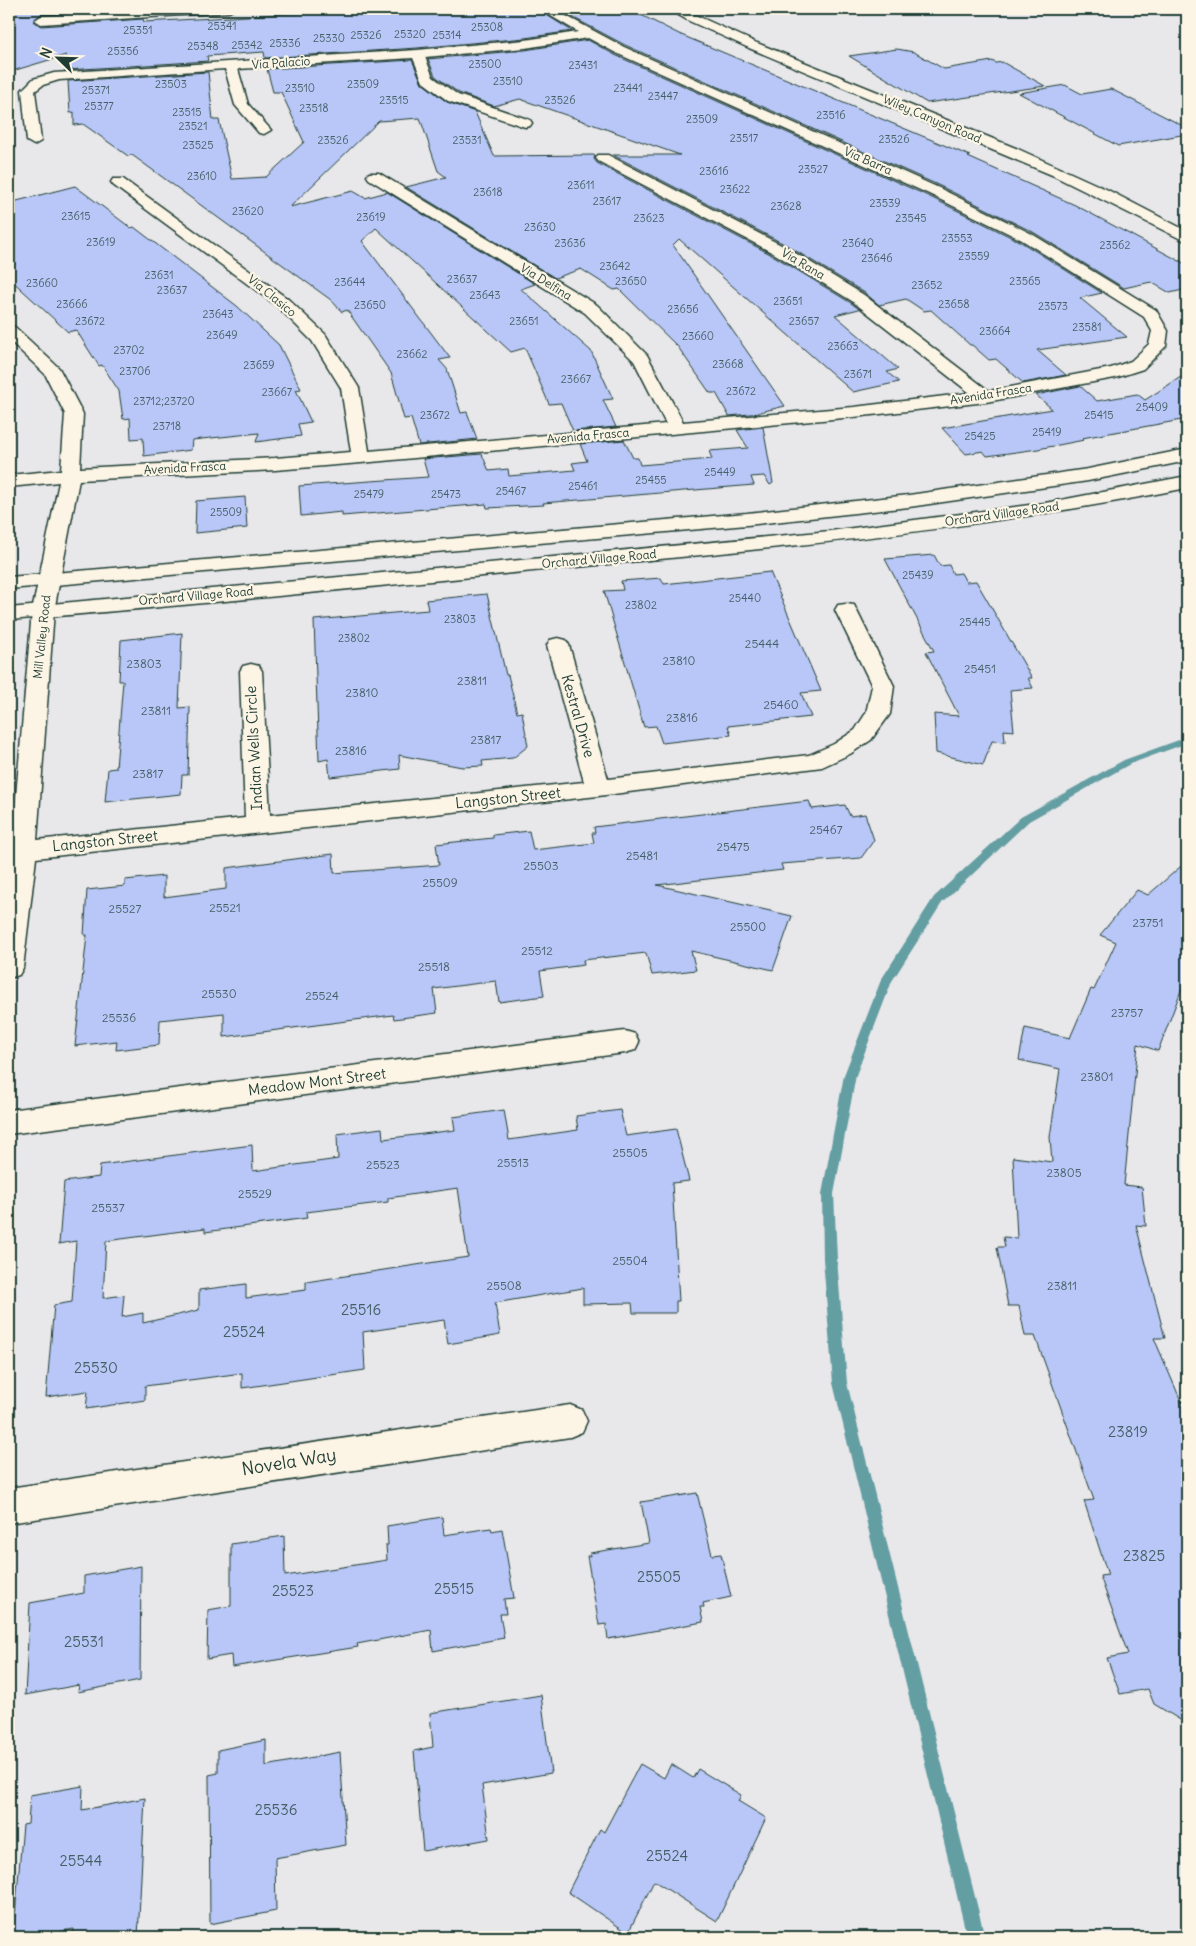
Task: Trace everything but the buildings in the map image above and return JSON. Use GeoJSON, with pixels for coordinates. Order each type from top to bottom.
{"type":"FeatureCollection","features":[{"type":"Feature","properties":{"kind":"street"},"geometry":{"type":"LineString","coordinates":[[41,20],[229,9]]}},
{"type":"Feature","properties":{"kind":"street","name":"Via Barra"},"geometry":{"type":"LineString","coordinates":[[545,9],[620,50],[934,190],[1027,237],[1150,314],[1160,331],[1156,346]]}},
{"type":"Feature","properties":{"kind":"street","name":"Wiley Canyon Road"},"geometry":{"type":"LineString","coordinates":[[674,9],[765,50],[1046,167],[1148,215],[1187,237]]}},
{"type":"Feature","properties":{"kind":"street","name":"Via Palacio"},"geometry":{"type":"LineString","coordinates":[[34,141],[28,90],[38,82],[58,76],[417,54],[524,44],[588,34]]}},
{"type":"Feature","properties":{"kind":"street","name":"Wiley Canyon Road"},"geometry":{"type":"LineString","coordinates":[[765,50],[785,45],[1006,134]]}},
{"type":"Feature","properties":{"kind":"street"},"geometry":{"type":"LineString","coordinates":[[417,54],[428,79],[453,98],[525,122]]}},
{"type":"Feature","properties":{"kind":"street"},"geometry":{"type":"LineString","coordinates":[[231,66],[242,105],[264,130]]}},
{"type":"Feature","properties":{"kind":"street","name":"Via Rana"},"geometry":{"type":"LineString","coordinates":[[603,158],[781,251],[858,298],[986,396]]}},
{"type":"Feature","properties":{"kind":"street","name":"Via Delfina"},"geometry":{"type":"LineString","coordinates":[[374,176],[591,309],[640,359],[677,428]]}},
{"type":"Feature","properties":{"kind":"street","name":"Via Clasico"},"geometry":{"type":"LineString","coordinates":[[118,182],[282,302],[319,338],[350,388],[361,457]]}},
{"type":"Feature","properties":{"kind":"street","name":"Mill Valley Road"},"geometry":{"type":"LineString","coordinates":[[9,331],[53,372],[74,414],[70,475],[42,611],[16,851],[9,968]]}},
{"type":"Feature","properties":{"kind":"street","name":"Avenida Frasca"},"geometry":{"type":"LineString","coordinates":[[9,481],[107,472],[275,464],[361,457],[854,412],[986,396],[1115,373],[1137,365],[1156,346]]}},
{"type":"Feature","properties":{"kind":"street","name":"Orchard Village Road"},"geometry":{"type":"LineString","coordinates":[[9,583],[49,578],[276,561],[738,520],[909,502],[1088,475],[1187,455]]}},
{"type":"Feature","properties":{"kind":"street","name":"Orchard Village Road"},"geometry":{"type":"LineString","coordinates":[[9,614],[820,538],[993,517],[1132,494],[1187,482]]}},
{"type":"Feature","properties":{"kind":"street","name":"Langston Street"},"geometry":{"type":"LineString","coordinates":[[16,851],[598,788],[814,762],[842,749],[863,735],[878,714],[883,686],[846,610]]}},
{"type":"Feature","properties":{"kind":"street","name":"Kestral Drive"},"geometry":{"type":"LineString","coordinates":[[558,645],[598,788]]}},
{"type":"Feature","properties":{"kind":"street","name":"Indian Wells Circle"},"geometry":{"type":"LineString","coordinates":[[251,671],[258,824]]}},
{"type":"Feature","properties":{"kind":"street","name":"Meadow Mont Street"},"geometry":{"type":"LineString","coordinates":[[9,1122],[625,1042]]}},
{"type":"Feature","properties":{"kind":"street","name":"Novela Way"},"geometry":{"type":"LineString","coordinates":[[9,1506],[570,1421]]}},
{"type":"Feature","properties":{"kind":"waterway"},"geometry":{"type":"LineString","coordinates":[[976,1937],[840,1383],[830,1259],[828,1194],[850,1075],[887,980],[938,900],[1025,819],[1127,762],[1187,740]]}}]}
